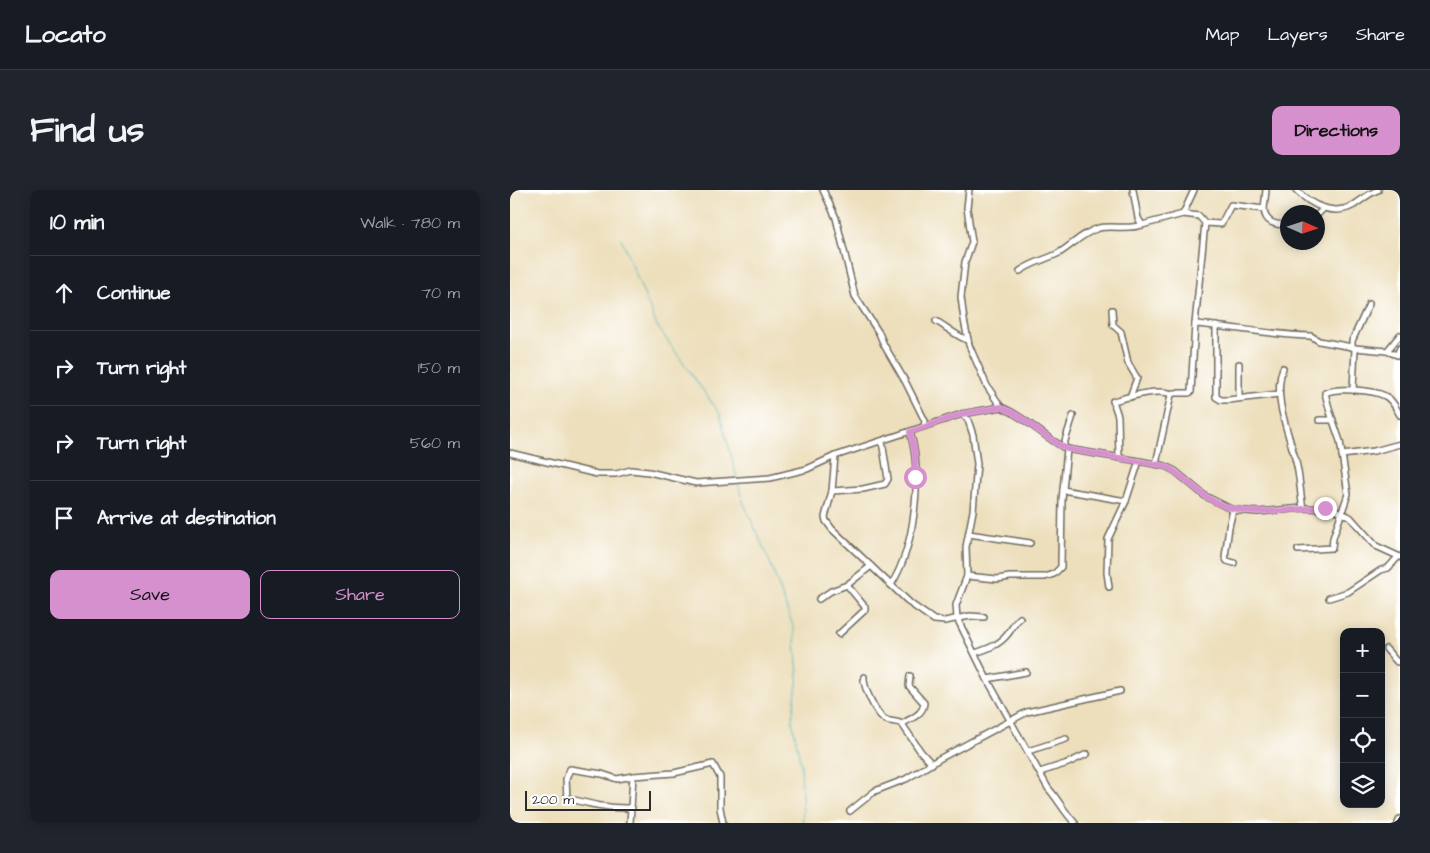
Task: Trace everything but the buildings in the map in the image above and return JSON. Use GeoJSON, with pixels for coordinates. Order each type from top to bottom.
{"type":"FeatureCollection","features":[{"type":"Feature","properties":{"kind":"street"},"geometry":{"type":"LineString","coordinates":[[823,190],[836,218],[855,296],[879,333],[905,381],[924,424]]}},
{"type":"Feature","properties":{"kind":"street"},"geometry":{"type":"LineString","coordinates":[[969,190],[967,208],[972,242],[965,262],[961,297],[968,340],[987,386],[1001,407],[1065,448],[1156,464],[1175,471],[1205,496],[1233,510],[1258,512],[1325,508],[1343,513],[1357,523],[1376,546],[1399,557],[1388,568],[1381,570],[1348,592],[1329,598]]}},
{"type":"Feature","properties":{"kind":"street"},"geometry":{"type":"LineString","coordinates":[[1133,190],[1138,218],[1142,225]]}},
{"type":"Feature","properties":{"kind":"street"},"geometry":{"type":"LineString","coordinates":[[1183,214],[1194,190]]}},
{"type":"Feature","properties":{"kind":"street"},"geometry":{"type":"LineString","coordinates":[[1266,190],[1264,216],[1268,220],[1280,225]]}},
{"type":"Feature","properties":{"kind":"street"},"geometry":{"type":"LineString","coordinates":[[1296,190],[1310,202],[1317,205]]}},
{"type":"Feature","properties":{"kind":"street"},"geometry":{"type":"LineString","coordinates":[[1325,208],[1343,210],[1378,190]]}},
{"type":"Feature","properties":{"kind":"street"},"geometry":{"type":"LineString","coordinates":[[1020,271],[1032,263],[1060,252],[1077,239],[1095,229],[1105,227],[1136,227],[1183,214],[1199,216],[1205,223],[1221,224],[1230,205],[1264,209]]}},
{"type":"Feature","properties":{"kind":"street"},"geometry":{"type":"LineString","coordinates":[[1119,458],[1118,416],[1113,401],[1167,392],[1172,394],[1192,392],[1194,324],[1205,223]]}},
{"type":"Feature","properties":{"kind":"street"},"geometry":{"type":"LineString","coordinates":[[1353,390],[1352,341],[1369,304]]}},
{"type":"Feature","properties":{"kind":"street"},"geometry":{"type":"LineString","coordinates":[[1112,310],[1113,325],[1121,332],[1128,363],[1136,378],[1130,397]]}},
{"type":"Feature","properties":{"kind":"street"},"geometry":{"type":"LineString","coordinates":[[936,321],[951,329],[964,340],[968,340]]}},
{"type":"Feature","properties":{"kind":"street"},"geometry":{"type":"LineString","coordinates":[[1194,324],[1247,331],[1311,336],[1319,341],[1387,351],[1398,356],[1400,348]]}},
{"type":"Feature","properties":{"kind":"street"},"geometry":{"type":"LineString","coordinates":[[1216,326],[1216,397],[1221,400],[1279,394]]}},
{"type":"Feature","properties":{"kind":"street"},"geometry":{"type":"LineString","coordinates":[[1387,351],[1400,335]]}},
{"type":"Feature","properties":{"kind":"street"},"geometry":{"type":"LineString","coordinates":[[1239,364],[1239,398]]}},
{"type":"Feature","properties":{"kind":"street"},"geometry":{"type":"LineString","coordinates":[[1283,368],[1280,376],[1279,394],[1281,410],[1296,464],[1303,508]]}},
{"type":"Feature","properties":{"kind":"street"},"geometry":{"type":"LineString","coordinates":[[1298,550],[1332,548],[1333,538],[1348,494],[1340,441],[1325,393],[1333,390],[1353,390],[1384,394],[1392,401],[1400,414]]}},
{"type":"Feature","properties":{"kind":"street"},"geometry":{"type":"LineString","coordinates":[[1156,464],[1172,394]]}},
{"type":"Feature","properties":{"kind":"street"},"geometry":{"type":"LineString","coordinates":[[510,453],[597,474],[616,474],[631,470],[649,472],[696,483],[770,478],[807,469],[835,456],[910,432],[924,424],[933,424],[962,414],[1001,407]]}},
{"type":"Feature","properties":{"kind":"street"},"geometry":{"type":"LineString","coordinates":[[968,420],[972,412]]}},
{"type":"Feature","properties":{"kind":"street"},"geometry":{"type":"LineString","coordinates":[[962,414],[968,420],[973,435],[978,464],[966,552],[966,576],[956,605],[957,618],[1010,721],[1057,802],[1075,823]]}},
{"type":"Feature","properties":{"kind":"street"},"geometry":{"type":"LineString","coordinates":[[966,576],[997,579],[1010,577],[1035,578],[1054,574],[1061,568],[1065,448],[1074,416]]}},
{"type":"Feature","properties":{"kind":"street"},"geometry":{"type":"LineString","coordinates":[[1319,420],[1333,420]]}},
{"type":"Feature","properties":{"kind":"street"},"geometry":{"type":"LineString","coordinates":[[891,585],[903,564],[916,499],[915,454],[910,432]]}},
{"type":"Feature","properties":{"kind":"street"},"geometry":{"type":"LineString","coordinates":[[832,492],[863,489],[885,484],[888,479],[882,440]]}},
{"type":"Feature","properties":{"kind":"street"},"geometry":{"type":"LineString","coordinates":[[1342,455],[1374,451],[1400,444]]}},
{"type":"Feature","properties":{"kind":"street"},"geometry":{"type":"LineString","coordinates":[[835,456],[832,492],[825,512],[826,521],[832,530],[911,604],[934,620],[945,621],[970,616],[984,617]]}},
{"type":"Feature","properties":{"kind":"street"},"geometry":{"type":"LineString","coordinates":[[1109,586],[1107,573],[1108,539],[1126,501],[1139,461]]}},
{"type":"Feature","properties":{"kind":"street"},"geometry":{"type":"LineString","coordinates":[[1063,490],[1126,501]]}},
{"type":"Feature","properties":{"kind":"street"},"geometry":{"type":"LineString","coordinates":[[1233,510],[1225,557],[1227,561],[1234,563]]}},
{"type":"Feature","properties":{"kind":"street"},"geometry":{"type":"LineString","coordinates":[[969,534],[1030,543]]}},
{"type":"Feature","properties":{"kind":"street"},"geometry":{"type":"LineString","coordinates":[[819,598],[847,585],[871,566]]}},
{"type":"Feature","properties":{"kind":"street"},"geometry":{"type":"LineString","coordinates":[[839,634],[865,610],[865,607],[847,585]]}},
{"type":"Feature","properties":{"kind":"street"},"geometry":{"type":"LineString","coordinates":[[975,653],[992,647],[1006,637],[1020,618]]}},
{"type":"Feature","properties":{"kind":"street"},"geometry":{"type":"LineString","coordinates":[[1386,649],[1397,662],[1400,661]]}},
{"type":"Feature","properties":{"kind":"street"},"geometry":{"type":"LineString","coordinates":[[987,679],[1026,672]]}},
{"type":"Feature","properties":{"kind":"street"},"geometry":{"type":"LineString","coordinates":[[902,724],[919,714],[924,708],[924,703],[909,686],[910,676]]}},
{"type":"Feature","properties":{"kind":"street"},"geometry":{"type":"LineString","coordinates":[[864,677],[863,684],[879,715],[887,720],[902,724],[921,752],[932,764]]}},
{"type":"Feature","properties":{"kind":"street"},"geometry":{"type":"LineString","coordinates":[[850,811],[875,791],[899,783],[1027,712],[1120,692]]}},
{"type":"Feature","properties":{"kind":"street"},"geometry":{"type":"LineString","coordinates":[[1028,750],[1066,739]]}},
{"type":"Feature","properties":{"kind":"street"},"geometry":{"type":"LineString","coordinates":[[1040,772],[1068,763],[1087,754]]}},
{"type":"Feature","properties":{"kind":"street"},"geometry":{"type":"LineString","coordinates":[[632,808],[590,804],[567,798],[566,779],[570,769],[602,774],[617,779],[674,773],[712,764],[720,776],[722,823]]}},
{"type":"Feature","properties":{"kind":"street"},"geometry":{"type":"LineString","coordinates":[[630,823],[633,776]]}},
{"type":"Feature","properties":{"kind":"waterway"},"geometry":{"type":"LineString","coordinates":[[621,238],[657,326],[720,414],[737,478]]}},
{"type":"Feature","properties":{"kind":"waterway"},"geometry":{"type":"LineString","coordinates":[[738,482],[742,499],[771,565],[794,629],[798,676],[792,720],[801,765],[803,823]]}},
{"type":"Feature","properties":{"kind":"route"},"geometry":{"type":"LineString","coordinates":[[915,477],[915,454],[910,432],[962,414],[1001,407],[1067,449],[1165,466],[1175,471],[1205,496],[1233,510],[1258,512],[1325,508]]}}]}
